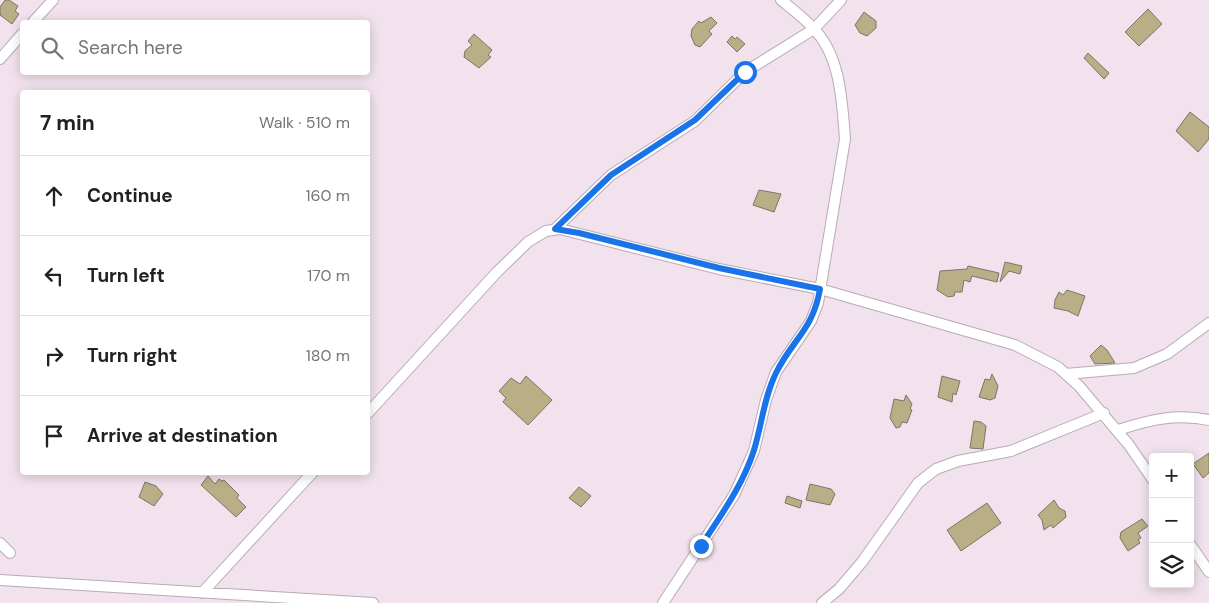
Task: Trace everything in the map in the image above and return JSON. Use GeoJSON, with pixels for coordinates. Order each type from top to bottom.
{"type":"FeatureCollection","features":[{"type":"Feature","properties":{"kind":"street"},"geometry":{"type":"LineString","coordinates":[[35,20],[53,0]]}},
{"type":"Feature","properties":{"kind":"street"},"geometry":{"type":"LineString","coordinates":[[663,603],[734,495],[754,450],[766,400],[776,372],[811,322],[820,289],[845,139],[837,73],[828,48],[814,29],[781,0]]}},
{"type":"Feature","properties":{"kind":"street"},"geometry":{"type":"LineString","coordinates":[[370,411],[497,272],[528,242],[555,229],[611,175],[695,120],[745,72],[814,29],[841,0]]}},
{"type":"Feature","properties":{"kind":"street"},"geometry":{"type":"LineString","coordinates":[[0,59],[20,36]]}},
{"type":"Feature","properties":{"kind":"street"},"geometry":{"type":"LineString","coordinates":[[555,229],[579,233],[719,268],[820,289],[1015,345],[1042,357],[1066,374],[1104,413],[1149,474]]}},
{"type":"Feature","properties":{"kind":"street"},"geometry":{"type":"LineString","coordinates":[[1066,374],[1134,368],[1167,354],[1209,323]]}},
{"type":"Feature","properties":{"kind":"street"},"geometry":{"type":"LineString","coordinates":[[822,603],[839,588],[862,562],[918,483],[936,469],[958,461],[1011,451],[1104,413]]}},
{"type":"Feature","properties":{"kind":"street"},"geometry":{"type":"LineString","coordinates":[[1118,430],[1147,420],[1170,417],[1190,416],[1209,420]]}},
{"type":"Feature","properties":{"kind":"street"},"geometry":{"type":"LineString","coordinates":[[202,593],[310,475]]}},
{"type":"Feature","properties":{"kind":"street"},"geometry":{"type":"LineString","coordinates":[[0,543],[10,553]]}},
{"type":"Feature","properties":{"kind":"street"},"geometry":{"type":"LineString","coordinates":[[1194,550],[1209,572]]}},
{"type":"Feature","properties":{"kind":"street"},"geometry":{"type":"LineString","coordinates":[[0,580],[373,603]]}},
{"type":"Feature","properties":{"kind":"building"},"geometry":{"type":"Polygon","coordinates":[[[5,0],[9,0],[18,6],[15,11],[19,14],[12,24],[0,15],[0,7],[5,0]]]}},
{"type":"Feature","properties":{"kind":"building"},"geometry":{"type":"Polygon","coordinates":[[[1148,9],[1162,24],[1139,46],[1125,32],[1148,9]]]}},
{"type":"Feature","properties":{"kind":"building"},"geometry":{"type":"Polygon","coordinates":[[[864,12],[876,21],[876,28],[867,36],[860,33],[855,25],[864,12]]]}},
{"type":"Feature","properties":{"kind":"building"},"geometry":{"type":"Polygon","coordinates":[[[711,17],[717,23],[709,31],[712,34],[700,47],[695,45],[691,36],[692,29],[699,21],[701,23],[711,17]]]}},
{"type":"Feature","properties":{"kind":"building"},"geometry":{"type":"Polygon","coordinates":[[[474,34],[492,50],[488,55],[491,57],[479,68],[464,57],[465,51],[472,45],[468,41],[474,34]]]}},
{"type":"Feature","properties":{"kind":"building"},"geometry":{"type":"Polygon","coordinates":[[[732,36],[735,39],[737,37],[745,44],[737,52],[727,42],[732,36]]]}},
{"type":"Feature","properties":{"kind":"building"},"geometry":{"type":"Polygon","coordinates":[[[1088,53],[1109,73],[1104,79],[1084,58],[1088,53]]]}},
{"type":"Feature","properties":{"kind":"building"},"geometry":{"type":"Polygon","coordinates":[[[1190,112],[1209,127],[1209,139],[1198,152],[1176,131],[1190,112]]]}},
{"type":"Feature","properties":{"kind":"building"},"geometry":{"type":"Polygon","coordinates":[[[759,190],[781,194],[774,212],[753,205],[759,190]]]}},
{"type":"Feature","properties":{"kind":"building"},"geometry":{"type":"Polygon","coordinates":[[[1005,262],[1022,266],[1020,274],[1009,271],[1000,282],[1005,262]]]}},
{"type":"Feature","properties":{"kind":"building"},"geometry":{"type":"Polygon","coordinates":[[[968,266],[999,273],[997,282],[972,276],[970,282],[964,280],[962,292],[955,292],[954,296],[948,297],[937,290],[940,271],[967,269],[968,266]]]}},
{"type":"Feature","properties":{"kind":"building"},"geometry":{"type":"Polygon","coordinates":[[[1067,290],[1085,296],[1078,316],[1068,311],[1054,308],[1059,292],[1063,295],[1067,290]]]}},
{"type":"Feature","properties":{"kind":"building"},"geometry":{"type":"Polygon","coordinates":[[[1101,345],[1107,350],[1115,363],[1095,364],[1090,356],[1101,345]]]}},
{"type":"Feature","properties":{"kind":"building"},"geometry":{"type":"Polygon","coordinates":[[[992,374],[998,386],[995,398],[990,400],[979,397],[985,379],[990,380],[992,374]]]}},
{"type":"Feature","properties":{"kind":"building"},"geometry":{"type":"Polygon","coordinates":[[[526,376],[552,400],[528,425],[503,402],[506,398],[499,391],[511,378],[520,384],[526,376]]]}},
{"type":"Feature","properties":{"kind":"building"},"geometry":{"type":"Polygon","coordinates":[[[942,376],[960,381],[956,395],[953,393],[952,402],[938,397],[942,376]]]}},
{"type":"Feature","properties":{"kind":"building"},"geometry":{"type":"Polygon","coordinates":[[[906,395],[912,404],[910,409],[912,410],[907,423],[902,422],[900,427],[896,428],[890,418],[894,399],[904,401],[906,395]]]}},
{"type":"Feature","properties":{"kind":"building"},"geometry":{"type":"Polygon","coordinates":[[[974,421],[981,422],[986,426],[983,449],[970,448],[974,421]]]}},
{"type":"Feature","properties":{"kind":"building"},"geometry":{"type":"Polygon","coordinates":[[[1209,453],[1209,473],[1203,478],[1194,463],[1209,453]]]}},
{"type":"Feature","properties":{"kind":"building"},"geometry":{"type":"Polygon","coordinates":[[[208,476],[215,484],[219,479],[224,480],[239,495],[237,498],[246,507],[236,517],[201,485],[208,476]]]}},
{"type":"Feature","properties":{"kind":"building"},"geometry":{"type":"Polygon","coordinates":[[[145,482],[156,486],[163,494],[154,506],[139,497],[145,482]]]}},
{"type":"Feature","properties":{"kind":"building"},"geometry":{"type":"Polygon","coordinates":[[[810,484],[831,489],[835,494],[830,505],[806,500],[810,484]]]}},
{"type":"Feature","properties":{"kind":"building"},"geometry":{"type":"Polygon","coordinates":[[[579,487],[591,496],[581,507],[569,498],[579,487]]]}},
{"type":"Feature","properties":{"kind":"building"},"geometry":{"type":"Polygon","coordinates":[[[787,496],[802,501],[800,508],[785,503],[787,496]]]}},
{"type":"Feature","properties":{"kind":"building"},"geometry":{"type":"Polygon","coordinates":[[[1054,500],[1059,508],[1065,511],[1066,517],[1053,528],[1051,525],[1044,530],[1042,520],[1038,515],[1054,500]]]}},
{"type":"Feature","properties":{"kind":"building"},"geometry":{"type":"Polygon","coordinates":[[[987,503],[1001,523],[961,551],[947,530],[987,503]]]}},
{"type":"Feature","properties":{"kind":"building"},"geometry":{"type":"Polygon","coordinates":[[[1142,519],[1148,526],[1138,533],[1141,538],[1138,540],[1140,543],[1128,551],[1120,538],[1121,532],[1142,519]]]}},
{"type":"Feature","properties":{"kind":"route"},"geometry":{"type":"LineString","coordinates":[[701,546],[744,476],[754,450],[766,400],[776,372],[811,322],[818,303],[820,289],[719,268],[579,233],[555,229],[588,194],[630,161],[682,130],[695,120],[745,72]]}}]}
